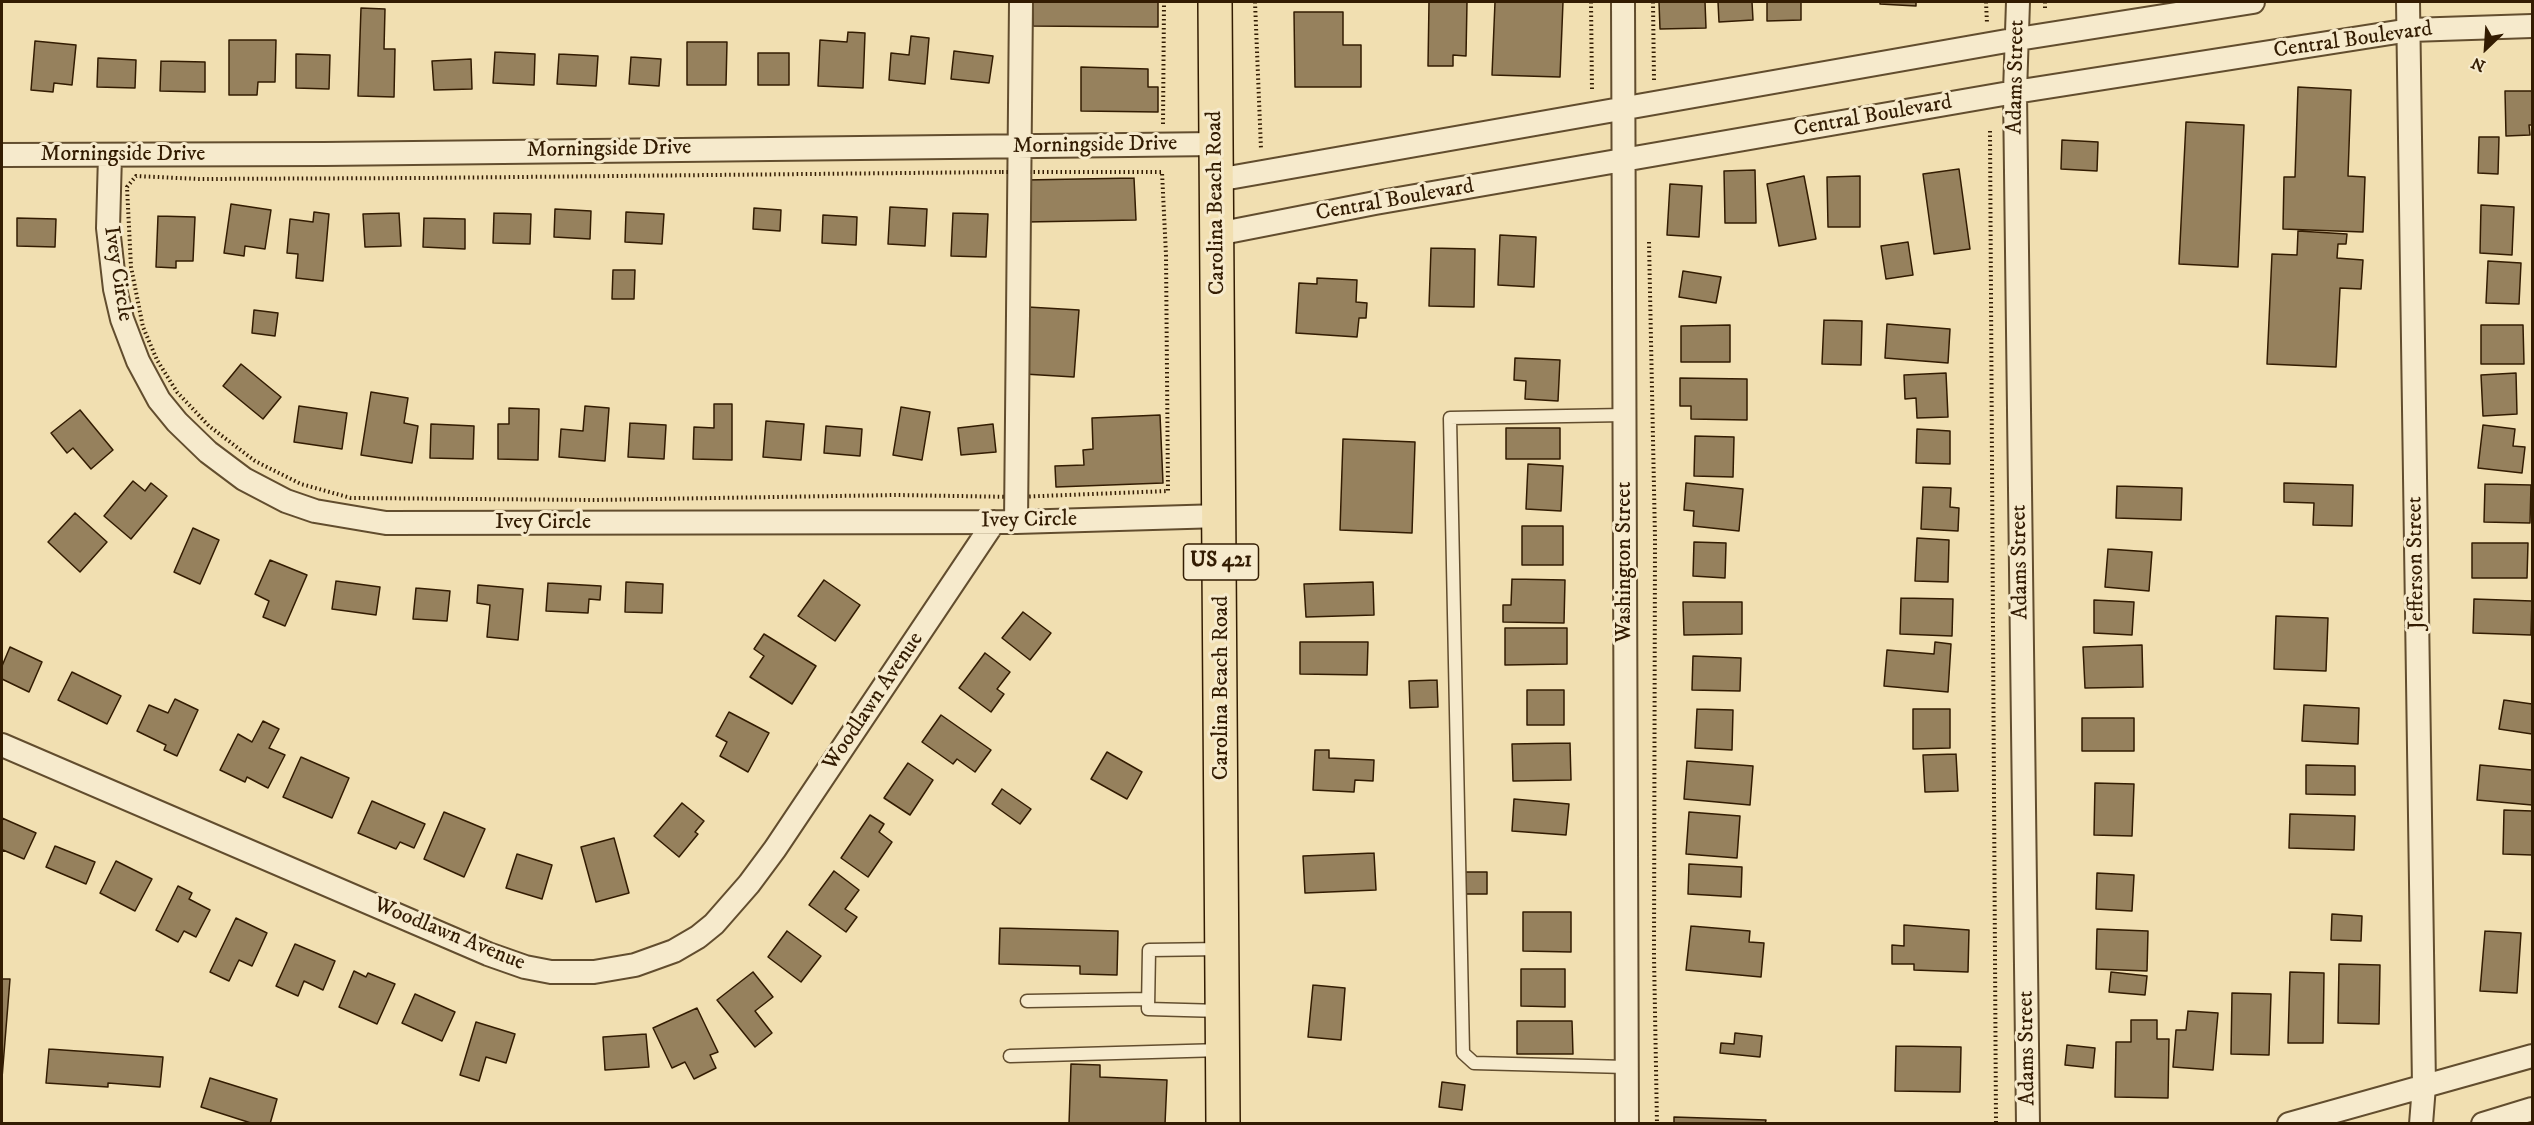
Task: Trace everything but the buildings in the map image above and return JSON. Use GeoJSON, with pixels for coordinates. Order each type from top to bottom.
{"type":"FeatureCollection","features":[{"type":"Feature","properties":{"kind":"highway","name":"Carolina Beach Road"},"geometry":{"type":"LineString","coordinates":[[1215,2],[1221,516],[1223,1124]]}},
{"type":"Feature","properties":{"kind":"street"},"geometry":{"type":"LineString","coordinates":[[1016,522],[1021,2]]}},
{"type":"Feature","properties":{"kind":"street","name":"Washington Street"},"geometry":{"type":"LineString","coordinates":[[1623,2],[1627,1124]]}},
{"type":"Feature","properties":{"kind":"street","name":"Adams Street"},"geometry":{"type":"LineString","coordinates":[[2018,2],[2015,92],[2028,1124]]}},
{"type":"Feature","properties":{"kind":"street"},"geometry":{"type":"LineString","coordinates":[[1217,180],[2018,39],[2253,2]]}},
{"type":"Feature","properties":{"kind":"street","name":"Jefferson Street"},"geometry":{"type":"LineString","coordinates":[[2408,2],[2424,1086],[2421,1124]]}},
{"type":"Feature","properties":{"kind":"street","name":"Central Boulevard"},"geometry":{"type":"LineString","coordinates":[[1217,234],[1375,203],[2015,92],[2410,30],[2532,26]]}},
{"type":"Feature","properties":{"kind":"street","name":"Morningside Drive"},"geometry":{"type":"LineString","coordinates":[[2,155],[758,148],[1020,148],[1216,144]]}},
{"type":"Feature","properties":{"kind":"street","name":"Ivey Circle"},"geometry":{"type":"LineString","coordinates":[[110,155],[108,228],[115,289],[122,319],[138,361],[159,399],[177,422],[208,452],[244,479],[286,501],[315,511],[386,523],[1016,522],[1221,516]]}},
{"type":"Feature","properties":{"kind":"street","name":"Woodlawn Avenue"},"geometry":{"type":"LineString","coordinates":[[2,745],[525,968],[551,972],[594,972],[635,965],[674,951],[698,937],[714,924],[749,884],[782,840],[994,522]]}},
{"type":"Feature","properties":{"kind":"street"},"geometry":{"type":"LineString","coordinates":[[2289,1124],[2532,1056]]}},
{"type":"Feature","properties":{"kind":"street"},"geometry":{"type":"LineString","coordinates":[[2483,1124],[2532,1110]]}},
{"type":"Feature","properties":{"kind":"lane"},"geometry":{"type":"LineString","coordinates":[[1625,415],[1450,418],[1463,1053],[1474,1063],[1626,1067]]}},
{"type":"Feature","properties":{"kind":"lane"},"geometry":{"type":"LineString","coordinates":[[1223,949],[1149,950],[1148,1009],[1224,1011]]}},
{"type":"Feature","properties":{"kind":"lane"},"geometry":{"type":"LineString","coordinates":[[1027,1001],[1148,999]]}},
{"type":"Feature","properties":{"kind":"lane"},"geometry":{"type":"LineString","coordinates":[[1010,1056],[1224,1050]]}},
{"type":"Feature","properties":{"kind":"path"},"geometry":{"type":"LineString","coordinates":[[1163,125],[1164,2]]}},
{"type":"Feature","properties":{"kind":"path"},"geometry":{"type":"LineString","coordinates":[[1255,2],[1259,149],[1270,148]]}},
{"type":"Feature","properties":{"kind":"path"},"geometry":{"type":"LineString","coordinates":[[1591,2],[1592,93]]}},
{"type":"Feature","properties":{"kind":"path"},"geometry":{"type":"LineString","coordinates":[[1653,2],[1653,81],[1665,80]]}},
{"type":"Feature","properties":{"kind":"path"},"geometry":{"type":"LineString","coordinates":[[1986,2],[1987,27]]}},
{"type":"Feature","properties":{"kind":"path"},"geometry":{"type":"LineString","coordinates":[[1991,126],[1996,1124]]}},
{"type":"Feature","properties":{"kind":"path"},"geometry":{"type":"LineString","coordinates":[[1162,172],[1166,255],[1168,490],[1016,497],[896,495],[393,500],[351,498],[301,484],[255,461],[208,426],[177,392],[158,360],[143,327],[130,267],[128,187],[136,177],[422,178],[1020,173],[1162,172]]}},
{"type":"Feature","properties":{"kind":"path"},"geometry":{"type":"LineString","coordinates":[[1649,234],[1655,515],[1654,956],[1658,1124]]}}]}
